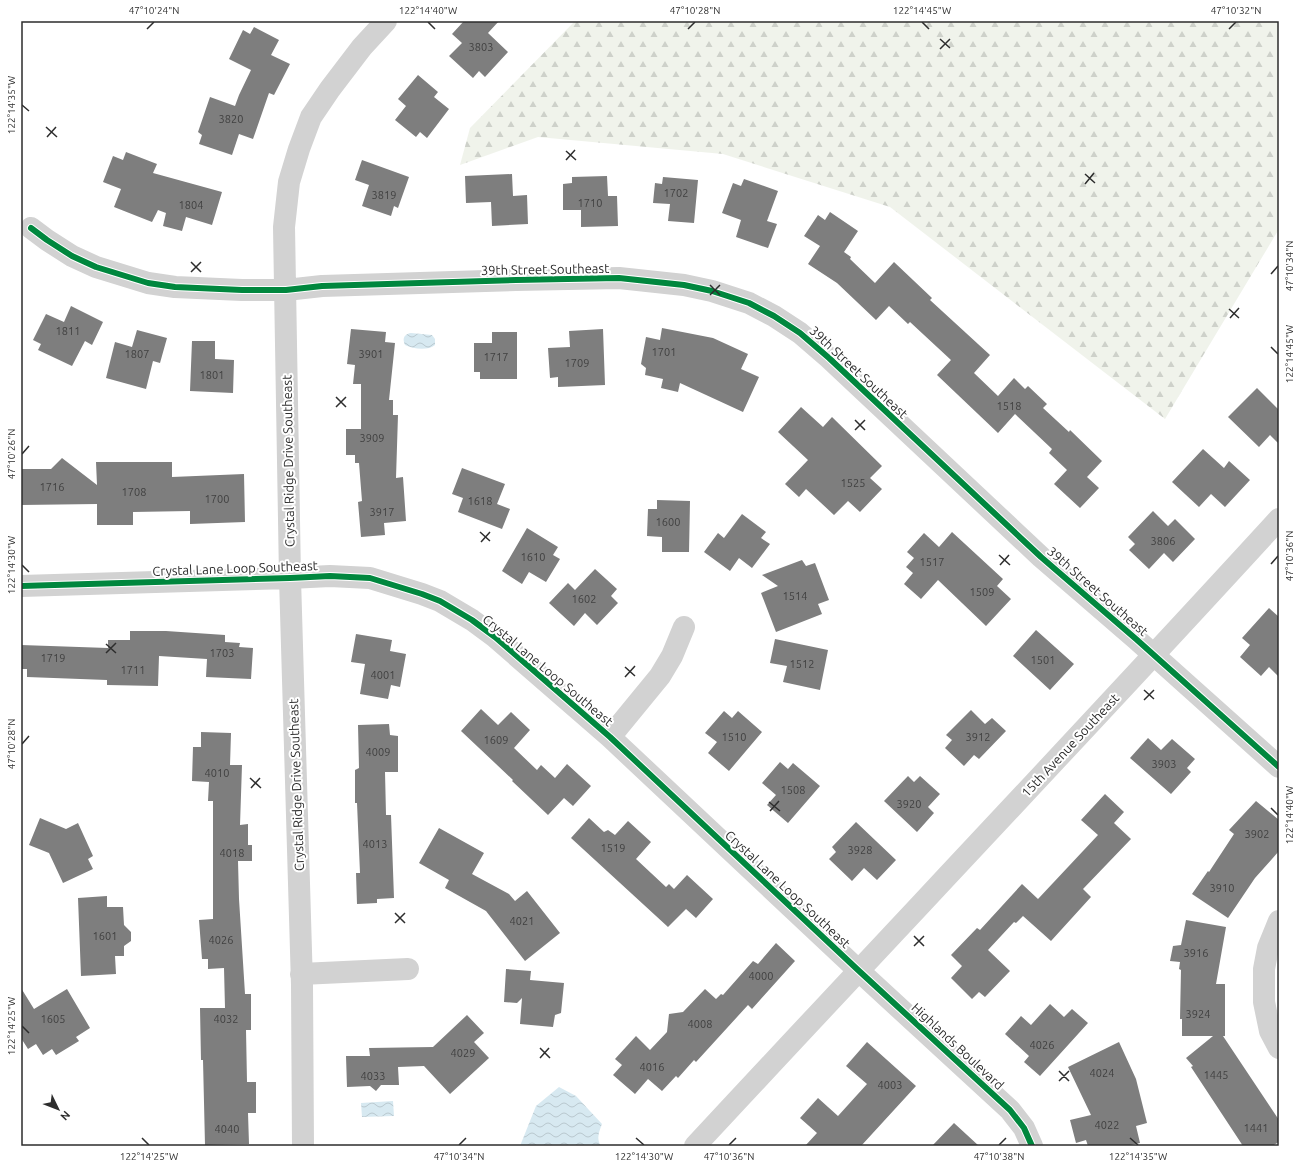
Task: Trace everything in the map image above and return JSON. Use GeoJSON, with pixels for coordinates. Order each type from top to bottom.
{"type":"FeatureCollection","features":[{"type":"Feature","properties":{"kind":"street","name":"Crystal Ridge Drive Southeast"},"geometry":{"type":"LineString","coordinates":[[303,1146],[301,974],[290,578],[284,227],[289,182],[311,117],[362,46],[386,21]]}},
{"type":"Feature","properties":{"kind":"street","name":"39th Street Southeast"},"geometry":{"type":"LineString","coordinates":[[32,228],[47,240],[72,256],[96,267],[148,283],[175,287],[286,290],[322,286],[619,278],[684,285],[712,291],[749,303],[774,316],[806,338],[1036,552],[1279,767]]}},
{"type":"Feature","properties":{"kind":"street","name":"15th Avenue Southeast"},"geometry":{"type":"LineString","coordinates":[[858,970],[1154,656],[1279,519]]}},
{"type":"Feature","properties":{"kind":"street","name":"Crystal Lane Loop Southeast"},"geometry":{"type":"LineString","coordinates":[[21,586],[330,576],[370,578],[422,594],[440,602],[472,620],[495,637],[610,737],[858,970]]}},
{"type":"Feature","properties":{"kind":"street","name":"Crystal Lane Loop Southeast"},"geometry":{"type":"LineString","coordinates":[[610,737],[660,676],[672,656],[684,627]]}},
{"type":"Feature","properties":{"kind":"street"},"geometry":{"type":"LineString","coordinates":[[1279,921],[1268,948],[1264,969],[1264,1002],[1270,1031],[1279,1048]]}},
{"type":"Feature","properties":{"kind":"street"},"geometry":{"type":"LineString","coordinates":[[301,974],[408,969]]}},
{"type":"Feature","properties":{"kind":"street"},"geometry":{"type":"LineString","coordinates":[[695,1146],[858,970]]}},
{"type":"Feature","properties":{"kind":"street","name":"Highlands Boulevard"},"geometry":{"type":"LineString","coordinates":[[858,970],[1010,1110],[1024,1128],[1032,1146]]}},
{"type":"Feature","properties":{"kind":"green space"},"geometry":{"type":"Polygon","coordinates":[[[575,21],[1279,21],[1279,229],[1165,419],[890,207],[723,154],[538,137],[460,165],[470,128],[575,21]]]}},
{"type":"Feature","properties":{"kind":"water"},"geometry":{"type":"Polygon","coordinates":[[[411,333],[432,335],[435,339],[435,345],[420,349],[405,345],[404,337],[411,333]]]}},
{"type":"Feature","properties":{"kind":"water"},"geometry":{"type":"Polygon","coordinates":[[[559,1087],[576,1096],[602,1124],[598,1138],[601,1146],[520,1146],[536,1106],[559,1087]]]}},
{"type":"Feature","properties":{"kind":"water"},"geometry":{"type":"Polygon","coordinates":[[[393,1101],[394,1116],[362,1117],[361,1103],[393,1101]]]}},
{"type":"Feature","properties":{"kind":"building"},"geometry":{"type":"Polygon","coordinates":[[[464,21],[499,21],[488,33],[508,52],[485,77],[479,71],[473,78],[449,56],[462,43],[452,34],[464,21]]]}},
{"type":"Feature","properties":{"kind":"building"},"geometry":{"type":"Polygon","coordinates":[[[254,27],[279,40],[271,55],[290,64],[274,95],[269,93],[253,139],[239,134],[232,155],[199,144],[202,135],[198,132],[210,97],[235,106],[251,70],[229,59],[243,30],[250,34],[254,27]]]}},
{"type":"Feature","properties":{"kind":"building"},"geometry":{"type":"Polygon","coordinates":[[[418,75],[438,92],[434,97],[449,109],[427,138],[420,132],[416,137],[395,120],[406,106],[398,99],[418,75]]]}},
{"type":"Feature","properties":{"kind":"building"},"geometry":{"type":"Polygon","coordinates":[[[126,152],[157,164],[153,173],[222,192],[212,225],[186,217],[182,231],[163,226],[166,213],[158,210],[152,222],[114,207],[121,189],[103,182],[113,156],[123,160],[126,152]]]}},
{"type":"Feature","properties":{"kind":"building"},"geometry":{"type":"Polygon","coordinates":[[[362,160],[409,177],[398,208],[394,206],[391,216],[362,206],[369,185],[355,180],[362,160]]]}},
{"type":"Feature","properties":{"kind":"building"},"geometry":{"type":"Polygon","coordinates":[[[512,174],[513,196],[527,195],[528,224],[492,226],[491,202],[466,203],[465,176],[512,174]]]}},
{"type":"Feature","properties":{"kind":"building"},"geometry":{"type":"Polygon","coordinates":[[[607,176],[608,196],[617,196],[618,226],[581,227],[581,210],[563,210],[563,184],[572,183],[572,177],[607,176]]]}},
{"type":"Feature","properties":{"kind":"building"},"geometry":{"type":"Polygon","coordinates":[[[663,177],[698,180],[694,223],[668,221],[670,204],[653,203],[655,183],[662,184],[663,177]]]}},
{"type":"Feature","properties":{"kind":"building"},"geometry":{"type":"Polygon","coordinates":[[[744,179],[778,191],[767,221],[777,224],[768,248],[736,237],[741,220],[722,213],[733,183],[741,186],[744,179]]]}},
{"type":"Feature","properties":{"kind":"building"},"geometry":{"type":"Polygon","coordinates":[[[830,212],[858,231],[844,252],[851,257],[850,259],[875,283],[894,262],[932,298],[930,300],[990,355],[974,373],[998,396],[1014,378],[1025,389],[1028,386],[1047,404],[1043,408],[1069,432],[1070,430],[1102,461],[1087,477],[1099,488],[1080,508],[1054,484],[1067,470],[1049,453],[1052,449],[1015,414],[998,433],[937,375],[951,360],[910,322],[908,324],[889,306],[876,320],[837,283],[808,264],[820,246],[804,236],[818,215],[825,220],[830,212]]]}},
{"type":"Feature","properties":{"kind":"building"},"geometry":{"type":"Polygon","coordinates":[[[71,306],[103,322],[92,345],[85,341],[72,366],[38,350],[41,344],[33,340],[46,314],[64,322],[71,306]]]}},
{"type":"Feature","properties":{"kind":"building"},"geometry":{"type":"Polygon","coordinates":[[[662,328],[713,338],[748,354],[741,369],[759,377],[743,412],[680,383],[678,392],[661,388],[663,379],[645,375],[646,368],[641,364],[646,337],[660,340],[662,328]]]}},
{"type":"Feature","properties":{"kind":"building"},"geometry":{"type":"Polygon","coordinates":[[[351,329],[386,332],[385,342],[395,343],[389,400],[393,400],[393,415],[398,415],[396,478],[403,477],[406,521],[384,523],[385,535],[361,537],[358,502],[362,501],[359,463],[355,463],[355,455],[346,455],[346,429],[361,429],[361,384],[353,384],[355,365],[347,364],[351,329]]]}},
{"type":"Feature","properties":{"kind":"building"},"geometry":{"type":"Polygon","coordinates":[[[603,329],[605,385],[558,387],[558,377],[550,378],[548,348],[570,347],[569,331],[603,329]]]}},
{"type":"Feature","properties":{"kind":"building"},"geometry":{"type":"Polygon","coordinates":[[[137,330],[167,338],[160,363],[153,361],[146,389],[106,378],[115,342],[132,347],[137,330]]]}},
{"type":"Feature","properties":{"kind":"building"},"geometry":{"type":"Polygon","coordinates":[[[492,332],[517,332],[517,379],[480,379],[480,372],[474,372],[474,343],[492,343],[492,332]]]}},
{"type":"Feature","properties":{"kind":"building"},"geometry":{"type":"Polygon","coordinates":[[[192,341],[215,341],[215,359],[234,360],[233,393],[190,391],[192,341]]]}},
{"type":"Feature","properties":{"kind":"building"},"geometry":{"type":"Polygon","coordinates":[[[1257,388],[1279,410],[1279,444],[1270,435],[1259,447],[1228,417],[1257,388]]]}},
{"type":"Feature","properties":{"kind":"building"},"geometry":{"type":"Polygon","coordinates":[[[801,407],[823,427],[832,417],[882,466],[870,478],[882,489],[860,512],[848,501],[834,515],[806,489],[799,497],[785,484],[808,460],[778,432],[801,407]]]}},
{"type":"Feature","properties":{"kind":"building"},"geometry":{"type":"Polygon","coordinates":[[[1203,449],[1224,468],[1229,461],[1250,480],[1225,507],[1211,494],[1199,507],[1172,482],[1203,449]]]}},
{"type":"Feature","properties":{"kind":"building"},"geometry":{"type":"Polygon","coordinates":[[[62,458],[97,485],[96,462],[172,462],[172,477],[244,474],[245,522],[190,524],[190,511],[133,512],[133,525],[97,525],[97,504],[21,505],[21,469],[51,469],[62,458]]]}},
{"type":"Feature","properties":{"kind":"building"},"geometry":{"type":"Polygon","coordinates":[[[462,468],[505,484],[497,504],[510,509],[502,529],[458,512],[463,498],[452,494],[462,468]]]}},
{"type":"Feature","properties":{"kind":"building"},"geometry":{"type":"Polygon","coordinates":[[[657,500],[690,501],[689,552],[662,552],[662,537],[647,536],[648,509],[657,509],[657,500]]]}},
{"type":"Feature","properties":{"kind":"building"},"geometry":{"type":"Polygon","coordinates":[[[1153,511],[1168,526],[1175,519],[1195,539],[1173,562],[1164,553],[1149,569],[1129,550],[1135,544],[1128,537],[1153,511]]]}},
{"type":"Feature","properties":{"kind":"building"},"geometry":{"type":"Polygon","coordinates":[[[742,514],[766,532],[761,538],[770,544],[752,568],[739,558],[730,571],[704,552],[718,533],[724,538],[742,514]]]}},
{"type":"Feature","properties":{"kind":"building"},"geometry":{"type":"Polygon","coordinates":[[[527,528],[558,547],[553,555],[560,559],[546,582],[529,572],[522,584],[502,571],[527,528]]]}},
{"type":"Feature","properties":{"kind":"building"},"geometry":{"type":"Polygon","coordinates":[[[952,532],[1003,579],[997,586],[1011,599],[986,626],[938,580],[921,599],[904,584],[913,573],[906,567],[914,558],[907,552],[924,533],[939,547],[952,532]]]}},
{"type":"Feature","properties":{"kind":"building"},"geometry":{"type":"Polygon","coordinates":[[[802,560],[806,566],[815,563],[829,600],[818,604],[822,614],[776,632],[761,593],[778,586],[762,575],[802,560]]]}},
{"type":"Feature","properties":{"kind":"building"},"geometry":{"type":"Polygon","coordinates":[[[595,569],[617,589],[611,596],[618,603],[597,625],[585,613],[574,626],[549,603],[568,583],[575,590],[595,569]]]}},
{"type":"Feature","properties":{"kind":"building"},"geometry":{"type":"Polygon","coordinates":[[[1269,608],[1279,617],[1279,677],[1269,667],[1261,676],[1240,657],[1250,645],[1242,638],[1269,608]]]}},
{"type":"Feature","properties":{"kind":"building"},"geometry":{"type":"Polygon","coordinates":[[[1036,630],[1074,664],[1050,690],[1013,656],[1036,630]]]}},
{"type":"Feature","properties":{"kind":"building"},"geometry":{"type":"Polygon","coordinates":[[[130,631],[166,631],[225,635],[225,642],[240,643],[239,647],[253,648],[251,679],[206,677],[207,659],[159,656],[158,686],[107,685],[107,680],[27,677],[27,669],[21,669],[21,645],[108,648],[108,640],[130,640],[130,631]]]}},
{"type":"Feature","properties":{"kind":"building"},"geometry":{"type":"Polygon","coordinates":[[[356,634],[392,640],[390,651],[406,654],[400,687],[391,685],[388,699],[360,694],[365,664],[351,662],[356,634]]]}},
{"type":"Feature","properties":{"kind":"building"},"geometry":{"type":"Polygon","coordinates":[[[775,639],[828,650],[820,690],[783,682],[787,666],[770,663],[775,639]]]}},
{"type":"Feature","properties":{"kind":"building"},"geometry":{"type":"Polygon","coordinates":[[[481,709],[498,725],[511,712],[530,730],[514,748],[537,770],[541,765],[555,778],[567,764],[591,786],[573,806],[564,798],[548,815],[461,731],[481,709]]]}},
{"type":"Feature","properties":{"kind":"building"},"geometry":{"type":"Polygon","coordinates":[[[971,710],[985,724],[992,718],[1006,731],[979,759],[974,755],[964,766],[945,748],[952,740],[946,735],[971,710]]]}},
{"type":"Feature","properties":{"kind":"building"},"geometry":{"type":"Polygon","coordinates":[[[724,711],[732,718],[738,711],[762,732],[729,771],[708,753],[717,742],[705,733],[724,711]]]}},
{"type":"Feature","properties":{"kind":"building"},"geometry":{"type":"Polygon","coordinates":[[[389,724],[390,735],[398,736],[398,772],[385,772],[386,815],[391,815],[394,898],[377,899],[377,903],[357,904],[356,873],[360,873],[357,803],[355,803],[355,770],[359,768],[358,725],[389,724]]]}},
{"type":"Feature","properties":{"kind":"building"},"geometry":{"type":"Polygon","coordinates":[[[201,732],[231,733],[230,765],[242,765],[240,825],[248,824],[248,845],[252,845],[252,861],[238,861],[245,994],[251,994],[251,1030],[246,1030],[247,1082],[256,1082],[256,1113],[248,1113],[249,1144],[205,1145],[200,1008],[225,1008],[224,968],[208,969],[208,959],[202,959],[199,920],[213,919],[213,801],[208,801],[209,782],[192,781],[193,747],[201,747],[201,732]]]}},
{"type":"Feature","properties":{"kind":"building"},"geometry":{"type":"Polygon","coordinates":[[[1148,738],[1161,750],[1172,739],[1195,759],[1187,768],[1191,772],[1171,794],[1130,758],[1148,738]]]}},
{"type":"Feature","properties":{"kind":"building"},"geometry":{"type":"Polygon","coordinates":[[[780,762],[788,769],[793,763],[820,786],[788,823],[767,805],[776,795],[762,783],[780,762]]]}},
{"type":"Feature","properties":{"kind":"building"},"geometry":{"type":"Polygon","coordinates":[[[908,776],[914,782],[920,776],[940,794],[928,807],[934,813],[917,832],[884,801],[908,776]]]}},
{"type":"Feature","properties":{"kind":"building"},"geometry":{"type":"Polygon","coordinates":[[[1105,794],[1124,812],[1114,823],[1131,839],[1083,889],[1091,897],[1051,941],[1023,916],[1016,923],[1014,922],[988,950],[1010,971],[985,997],[979,992],[972,999],[951,978],[962,966],[951,955],[977,928],[980,930],[1022,884],[1038,899],[1098,835],[1081,820],[1105,794]]]}},
{"type":"Feature","properties":{"kind":"building"},"geometry":{"type":"Polygon","coordinates":[[[1256,801],[1279,820],[1279,851],[1255,878],[1228,918],[1192,894],[1208,871],[1209,872],[1234,834],[1229,830],[1256,801]]]}},
{"type":"Feature","properties":{"kind":"building"},"geometry":{"type":"Polygon","coordinates":[[[40,818],[66,829],[78,823],[93,856],[88,859],[93,869],[63,883],[49,853],[29,845],[40,818]]]}},
{"type":"Feature","properties":{"kind":"building"},"geometry":{"type":"Polygon","coordinates":[[[589,818],[604,832],[608,830],[615,835],[628,821],[651,842],[636,859],[666,887],[669,884],[674,889],[687,875],[713,899],[696,918],[686,909],[668,927],[571,838],[589,818]]]}},
{"type":"Feature","properties":{"kind":"building"},"geometry":{"type":"Polygon","coordinates":[[[856,822],[896,860],[877,880],[864,868],[852,881],[829,859],[836,852],[832,847],[856,822]]]}},
{"type":"Feature","properties":{"kind":"building"},"geometry":{"type":"Polygon","coordinates":[[[439,828],[484,853],[472,874],[509,894],[515,901],[527,891],[560,933],[525,961],[486,911],[445,888],[449,880],[419,863],[439,828]]]}},
{"type":"Feature","properties":{"kind":"building"},"geometry":{"type":"Polygon","coordinates":[[[107,896],[107,907],[123,907],[124,925],[131,932],[131,941],[124,946],[124,956],[115,956],[116,974],[81,976],[78,898],[107,896]]]}},
{"type":"Feature","properties":{"kind":"building"},"geometry":{"type":"Polygon","coordinates":[[[1186,920],[1226,927],[1216,984],[1225,984],[1225,1036],[1223,1036],[1279,1120],[1279,1142],[1272,1146],[1243,1146],[1191,1067],[1193,1066],[1186,1058],[1213,1036],[1182,1036],[1182,1019],[1180,1019],[1180,962],[1170,961],[1173,946],[1181,945],[1186,920]]]}},
{"type":"Feature","properties":{"kind":"building"},"geometry":{"type":"Polygon","coordinates":[[[776,943],[795,961],[752,1009],[748,1005],[696,1062],[694,1060],[678,1078],[676,1076],[662,1091],[648,1079],[635,1094],[613,1075],[622,1065],[615,1059],[636,1036],[650,1050],[667,1032],[669,1014],[683,1012],[705,989],[716,999],[721,994],[723,995],[753,961],[758,964],[776,943]]]}},
{"type":"Feature","properties":{"kind":"building"},"geometry":{"type":"Polygon","coordinates":[[[506,969],[531,971],[530,980],[564,983],[561,1013],[555,1015],[553,1027],[520,1024],[522,998],[517,1003],[504,1002],[506,969]]]}},
{"type":"Feature","properties":{"kind":"building"},"geometry":{"type":"Polygon","coordinates":[[[21,988],[34,1009],[67,989],[90,1028],[76,1037],[79,1041],[56,1055],[52,1049],[43,1055],[36,1044],[28,1049],[21,1038],[21,988]]]}},
{"type":"Feature","properties":{"kind":"building"},"geometry":{"type":"Polygon","coordinates":[[[1050,1004],[1064,1017],[1072,1009],[1088,1023],[1040,1076],[1024,1062],[1029,1056],[1005,1034],[1021,1016],[1031,1025],[1050,1004]]]}},
{"type":"Feature","properties":{"kind":"building"},"geometry":{"type":"Polygon","coordinates":[[[467,1015],[484,1033],[474,1042],[489,1058],[450,1094],[424,1066],[398,1067],[399,1085],[381,1085],[376,1091],[370,1086],[347,1087],[346,1056],[370,1056],[369,1048],[433,1047],[467,1015]]]}},
{"type":"Feature","properties":{"kind":"building"},"geometry":{"type":"Polygon","coordinates":[[[867,1042],[916,1086],[861,1146],[805,1146],[817,1133],[800,1118],[818,1098],[838,1116],[867,1084],[846,1066],[867,1042]]]}},
{"type":"Feature","properties":{"kind":"building"},"geometry":{"type":"Polygon","coordinates":[[[1119,1042],[1136,1079],[1147,1123],[1136,1126],[1140,1143],[1126,1146],[1088,1146],[1086,1140],[1076,1143],[1070,1120],[1091,1115],[1068,1067],[1119,1042]]]}},
{"type":"Feature","properties":{"kind":"building"},"geometry":{"type":"Polygon","coordinates":[[[954,1123],[979,1146],[932,1146],[954,1123]]]}},
{"type":"Feature","properties":{"kind":"cycle path"},"geometry":{"type":"LineString","coordinates":[[31,228],[72,256],[96,267],[148,283],[175,287],[286,290],[322,286],[619,278],[684,285],[712,291],[749,303],[774,316],[800,333],[829,358],[1041,557],[1136,639],[1279,767]]}},
{"type":"Feature","properties":{"kind":"cycle path"},"geometry":{"type":"LineString","coordinates":[[21,586],[330,576],[370,578],[440,601],[472,620],[495,637],[610,737],[858,970],[1010,1110],[1024,1128],[1032,1146]]}}]}
